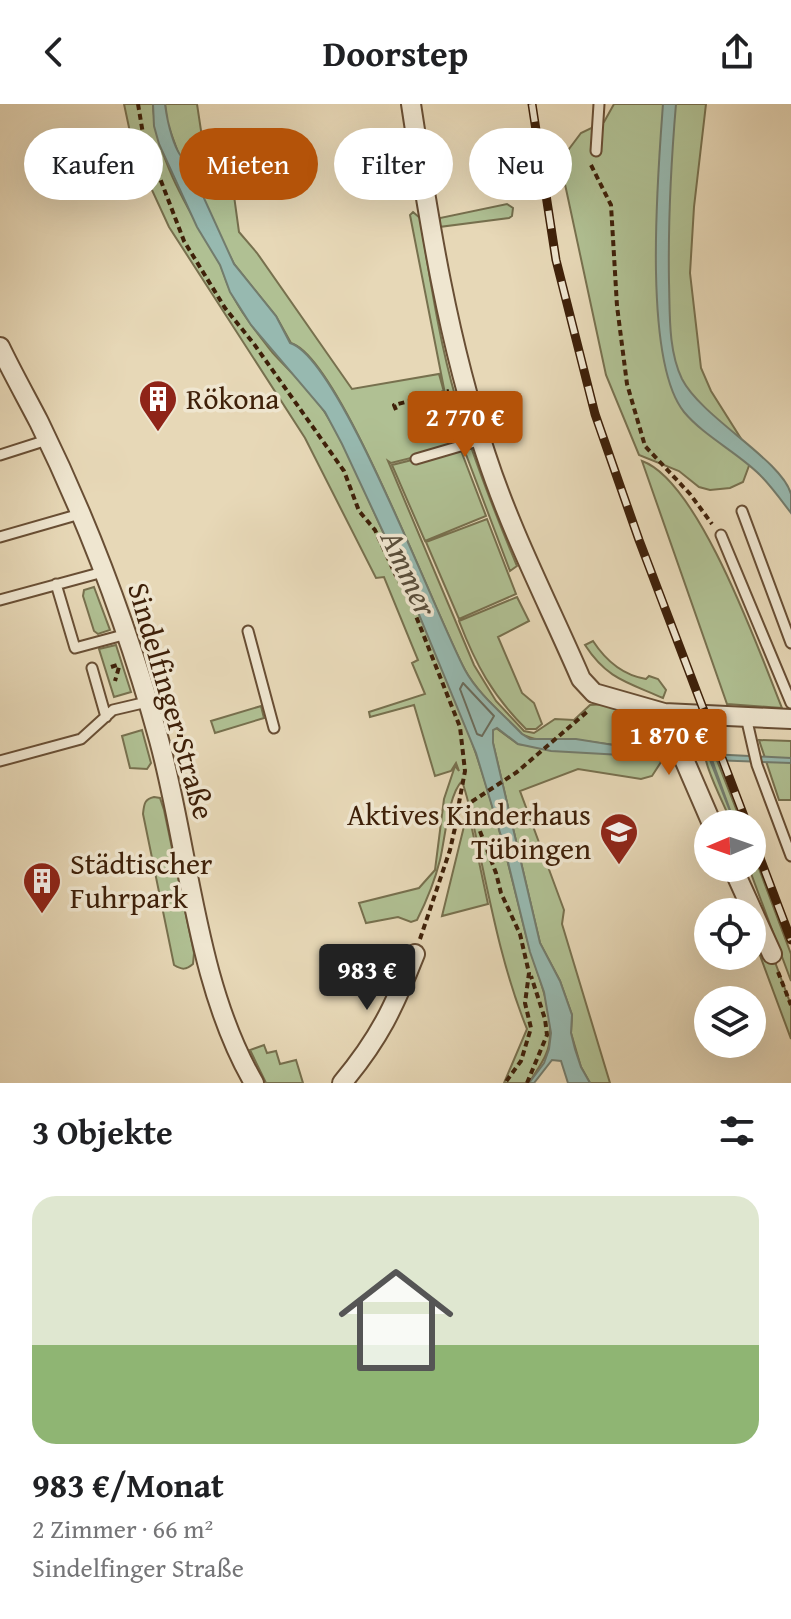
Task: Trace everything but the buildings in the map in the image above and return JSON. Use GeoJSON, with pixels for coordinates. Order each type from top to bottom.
{"type":"FeatureCollection","features":[{"type":"Feature","properties":{"kind":"street"},"geometry":{"type":"LineString","coordinates":[[411,104],[426,206],[465,387],[512,523],[581,679],[594,693],[664,713],[791,719]]}},
{"type":"Feature","properties":{"kind":"street","name":"Sindelfinger Straße"},"geometry":{"type":"LineString","coordinates":[[0,347],[80,514],[127,634],[169,776],[212,978],[233,1043],[254,1083]]}},
{"type":"Feature","properties":{"kind":"street"},"geometry":{"type":"LineString","coordinates":[[664,713],[706,810]]}},
{"type":"Feature","properties":{"kind":"street"},"geometry":{"type":"LineString","coordinates":[[739,882],[772,954]]}},
{"type":"Feature","properties":{"kind":"street"},"geometry":{"type":"LineString","coordinates":[[342,1083],[384,1026],[415,954]]}},
{"type":"Feature","properties":{"kind":"lane"},"geometry":{"type":"LineString","coordinates":[[596,151],[599,104]]}},
{"type":"Feature","properties":{"kind":"lane"},"geometry":{"type":"LineString","coordinates":[[0,455],[47,440]]}},
{"type":"Feature","properties":{"kind":"lane"},"geometry":{"type":"LineString","coordinates":[[416,459],[481,440]]}},
{"type":"Feature","properties":{"kind":"lane"},"geometry":{"type":"LineString","coordinates":[[742,511],[791,643]]}},
{"type":"Feature","properties":{"kind":"lane"},"geometry":{"type":"LineString","coordinates":[[0,537],[80,514]]}},
{"type":"Feature","properties":{"kind":"lane"},"geometry":{"type":"LineString","coordinates":[[721,535],[791,703]]}},
{"type":"Feature","properties":{"kind":"lane"},"geometry":{"type":"LineString","coordinates":[[0,600],[103,572]]}},
{"type":"Feature","properties":{"kind":"lane"},"geometry":{"type":"LineString","coordinates":[[56,584],[75,648],[127,634]]}},
{"type":"Feature","properties":{"kind":"lane"},"geometry":{"type":"LineString","coordinates":[[248,631],[274,728]]}},
{"type":"Feature","properties":{"kind":"lane"},"geometry":{"type":"LineString","coordinates":[[92,668],[106,717]]}},
{"type":"Feature","properties":{"kind":"lane"},"geometry":{"type":"LineString","coordinates":[[0,761],[81,739],[113,710],[147,702]]}},
{"type":"Feature","properties":{"kind":"lane"},"geometry":{"type":"LineString","coordinates":[[746,717],[757,765],[791,856]]}},
{"type":"Feature","properties":{"kind":"path"},"geometry":{"type":"LineString","coordinates":[[138,104],[147,147],[184,241],[225,308],[344,471],[359,511],[375,530],[408,596],[460,727],[465,771],[458,800],[474,818],[482,835],[501,893],[520,934],[529,973],[543,1011],[547,1035],[527,1083]]}},
{"type":"Feature","properties":{"kind":"path"},"geometry":{"type":"LineString","coordinates":[[590,163],[611,205],[617,306],[627,384],[645,446],[690,494],[721,535]]}},
{"type":"Feature","properties":{"kind":"path"},"geometry":{"type":"LineString","coordinates":[[396,410],[394,405],[465,387]]}},
{"type":"Feature","properties":{"kind":"path"},"geometry":{"type":"LineString","coordinates":[[109,683],[115,681],[120,684]]}},
{"type":"Feature","properties":{"kind":"path"},"geometry":{"type":"LineString","coordinates":[[415,954],[450,850],[456,815],[462,807],[517,772],[561,736],[588,712],[594,693]]}},
{"type":"Feature","properties":{"kind":"path"},"geometry":{"type":"LineString","coordinates":[[772,954],[791,1005]]}},
{"type":"Feature","properties":{"kind":"path"},"geometry":{"type":"LineString","coordinates":[[505,1083],[521,1061],[531,1028],[525,1003],[529,973]]}},
{"type":"Feature","properties":{"kind":"green space"},"geometry":{"type":"Polygon","coordinates":[[[124,104],[153,104],[156,128],[129,128],[124,104]]]}},
{"type":"Feature","properties":{"kind":"green space"},"geometry":{"type":"Polygon","coordinates":[[[165,104],[197,104],[201,128],[179,128],[179,155],[167,122],[165,104]]]}},
{"type":"Feature","properties":{"kind":"green space"},"geometry":{"type":"Polygon","coordinates":[[[614,104],[706,104],[690,273],[701,368],[711,391],[745,445],[750,463],[743,482],[730,488],[710,490],[699,487],[679,471],[639,455],[606,375],[568,200],[572,200],[572,145],[581,133],[604,122],[614,104]]]}},
{"type":"Feature","properties":{"kind":"green space"},"geometry":{"type":"Polygon","coordinates":[[[163,152],[179,191],[179,200],[184,200],[245,315],[272,352],[312,395],[333,426],[445,671],[490,799],[548,1009],[548,1048],[529,1083],[504,1083],[527,1029],[500,946],[462,781],[453,796],[436,875],[417,920],[411,922],[398,917],[366,923],[359,903],[419,888],[435,870],[444,799],[455,766],[459,771],[456,763],[451,771],[435,776],[414,705],[370,717],[369,712],[425,694],[412,663],[418,660],[384,577],[376,578],[305,438],[169,227],[157,200],[163,200],[163,152]]]}},
{"type":"Feature","properties":{"kind":"green space"},"geometry":{"type":"Polygon","coordinates":[[[202,200],[235,200],[239,232],[352,389],[439,374],[459,446],[391,463],[388,461],[474,665],[496,701],[524,731],[534,733],[555,719],[574,720],[590,705],[606,704],[644,717],[658,751],[570,739],[529,737],[491,704],[465,670],[385,491],[335,392],[311,359],[291,343],[276,316],[234,264],[202,200]]]}},
{"type":"Feature","properties":{"kind":"green space"},"geometry":{"type":"Polygon","coordinates":[[[507,204],[513,208],[509,218],[439,227],[440,218],[507,204]]]}},
{"type":"Feature","properties":{"kind":"green space"},"geometry":{"type":"Polygon","coordinates":[[[413,212],[420,218],[440,332],[456,399],[484,483],[517,566],[510,571],[447,404],[410,215],[413,212]]]}},
{"type":"Feature","properties":{"kind":"green space"},"geometry":{"type":"Polygon","coordinates":[[[460,448],[486,516],[425,541],[392,465],[460,448]]]}},
{"type":"Feature","properties":{"kind":"green space"},"geometry":{"type":"Polygon","coordinates":[[[642,461],[663,475],[685,500],[705,533],[743,610],[782,708],[727,704],[642,461]]]}},
{"type":"Feature","properties":{"kind":"green space"},"geometry":{"type":"Polygon","coordinates":[[[487,519],[516,594],[459,619],[426,542],[487,519]]]}},
{"type":"Feature","properties":{"kind":"green space"},"geometry":{"type":"Polygon","coordinates":[[[94,587],[110,630],[98,634],[94,631],[83,596],[84,590],[94,587]]]}},
{"type":"Feature","properties":{"kind":"green space"},"geometry":{"type":"Polygon","coordinates":[[[517,597],[529,621],[498,637],[522,693],[534,703],[542,724],[536,729],[526,729],[494,691],[459,621],[517,597]]]}},
{"type":"Feature","properties":{"kind":"green space"},"geometry":{"type":"Polygon","coordinates":[[[593,641],[609,661],[622,670],[637,677],[658,679],[666,690],[663,698],[628,683],[601,665],[585,645],[593,641]]]}},
{"type":"Feature","properties":{"kind":"green space"},"geometry":{"type":"Polygon","coordinates":[[[116,645],[131,692],[114,697],[99,649],[116,645]]]}},
{"type":"Feature","properties":{"kind":"green space"},"geometry":{"type":"Polygon","coordinates":[[[261,706],[264,718],[215,733],[211,721],[261,706]]]}},
{"type":"Feature","properties":{"kind":"green space"},"geometry":{"type":"Polygon","coordinates":[[[496,728],[518,744],[660,759],[661,762],[652,776],[641,779],[578,769],[520,791],[564,910],[562,924],[610,1083],[590,1083],[581,1067],[571,1033],[572,1015],[560,981],[540,943],[493,743],[493,730],[496,728]]]}},
{"type":"Feature","properties":{"kind":"green space"},"geometry":{"type":"Polygon","coordinates":[[[142,730],[151,763],[147,769],[130,768],[122,736],[142,730]]]}},
{"type":"Feature","properties":{"kind":"green space"},"geometry":{"type":"Polygon","coordinates":[[[704,740],[709,740],[736,810],[726,810],[709,770],[704,740]]]}},
{"type":"Feature","properties":{"kind":"green space"},"geometry":{"type":"Polygon","coordinates":[[[759,740],[791,741],[791,800],[779,800],[759,740]]]}},
{"type":"Feature","properties":{"kind":"green space"},"geometry":{"type":"Polygon","coordinates":[[[160,798],[164,810],[194,953],[193,964],[186,968],[174,965],[143,814],[146,801],[160,798]]]}},
{"type":"Feature","properties":{"kind":"green space"},"geometry":{"type":"Polygon","coordinates":[[[468,810],[488,904],[442,916],[468,810]]]}},
{"type":"Feature","properties":{"kind":"green space"},"geometry":{"type":"Polygon","coordinates":[[[754,882],[764,882],[791,954],[791,981],[766,914],[766,898],[760,898],[754,882]]]}},
{"type":"Feature","properties":{"kind":"green space"},"geometry":{"type":"Polygon","coordinates":[[[766,951],[772,954],[791,1005],[791,1039],[765,970],[766,951]]]}},
{"type":"Feature","properties":{"kind":"green space"},"geometry":{"type":"Polygon","coordinates":[[[264,1045],[267,1053],[276,1051],[280,1064],[296,1060],[303,1083],[266,1083],[250,1050],[264,1045]]]}},
{"type":"Feature","properties":{"kind":"water"},"geometry":{"type":"Polygon","coordinates":[[[153,104],[165,104],[169,128],[179,153],[179,188],[163,153],[163,128],[154,126],[153,104]]]}},
{"type":"Feature","properties":{"kind":"water"},"geometry":{"type":"Polygon","coordinates":[[[663,104],[676,104],[669,260],[671,331],[677,368],[692,394],[706,409],[758,453],[785,481],[791,494],[791,513],[760,475],[692,421],[671,387],[662,352],[656,264],[663,104]]]}},
{"type":"Feature","properties":{"kind":"water","name":"Ammer"},"geometry":{"type":"Polygon","coordinates":[[[185,200],[205,200],[234,264],[276,316],[290,343],[311,359],[334,393],[385,491],[465,670],[491,704],[522,734],[530,739],[576,739],[651,751],[791,758],[791,763],[712,760],[730,810],[710,760],[551,751],[518,744],[497,728],[493,730],[493,743],[540,943],[560,981],[572,1015],[571,1033],[575,1049],[590,1083],[568,1083],[561,1061],[552,1060],[534,1083],[529,1083],[544,1063],[551,1033],[544,992],[530,952],[504,846],[476,753],[399,566],[342,444],[325,412],[251,325],[230,292],[220,265],[185,200]]]}},
{"type":"Feature","properties":{"kind":"railway"},"geometry":{"type":"LineString","coordinates":[[532,104],[556,260],[595,414],[639,540],[742,810]]}},
{"type":"Feature","properties":{"kind":"railway"},"geometry":{"type":"LineString","coordinates":[[766,874],[791,940]]}},
{"type":"Feature","properties":{"kind":"place","name":"Rökona"},"geometry":{"type":"Point","coordinates":[158,433]}},
{"type":"Feature","properties":{"kind":"place","name":"Aktives Kinderhaus Tübingen"},"geometry":{"type":"Point","coordinates":[619,866]}},
{"type":"Feature","properties":{"kind":"place","name":"Städtischer Fuhrpark"},"geometry":{"type":"Point","coordinates":[42,915]}}]}
